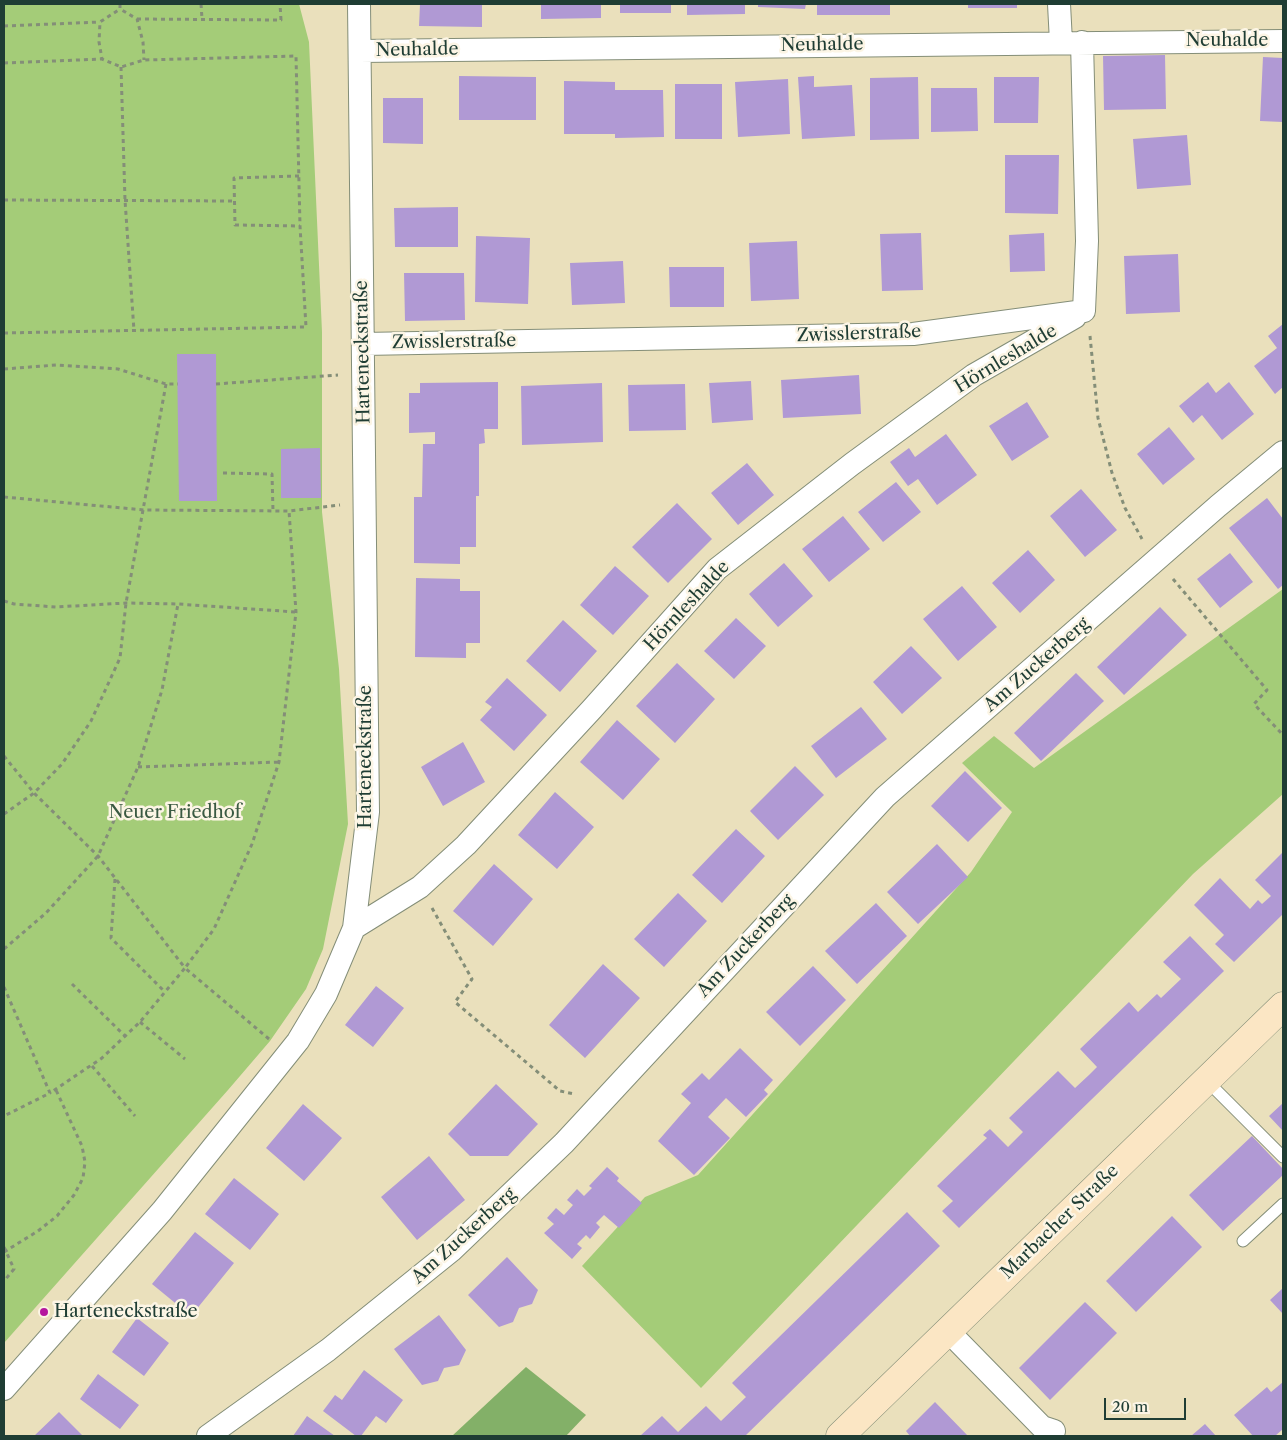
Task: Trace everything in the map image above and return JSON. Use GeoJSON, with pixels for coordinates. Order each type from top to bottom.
{"type":"FeatureCollection","features":[{"type":"Feature","properties":{"kind":"main road","name":"Marbacher Straße"},"geometry":{"type":"LineString","coordinates":[[840,1436],[947,1330],[1282,1009]]}},
{"type":"Feature","properties":{"kind":"street","name":"Harteneckstraße"},"geometry":{"type":"LineString","coordinates":[[4,1389],[162,1211],[298,1041],[326,994],[354,928],[368,812],[359,4]]}},
{"type":"Feature","properties":{"kind":"street"},"geometry":{"type":"LineString","coordinates":[[1059,4],[1072,42],[1087,241],[1084,312]]}},
{"type":"Feature","properties":{"kind":"street","name":"Neuhalde"},"geometry":{"type":"LineString","coordinates":[[360,51],[1283,41]]}},
{"type":"Feature","properties":{"kind":"street","name":"Zwisslerstraße"},"geometry":{"type":"LineString","coordinates":[[363,344],[913,334],[1084,312]]}},
{"type":"Feature","properties":{"kind":"street","name":"Hörnleshalde"},"geometry":{"type":"LineString","coordinates":[[354,928],[420,888],[466,845],[592,709],[717,569],[852,464],[974,375],[1084,312]]}},
{"type":"Feature","properties":{"kind":"street","name":"Am Zuckerberg"},"geometry":{"type":"LineString","coordinates":[[208,1436],[328,1350],[451,1251],[564,1143],[885,797],[1156,560],[1283,452]]}},
{"type":"Feature","properties":{"kind":"street"},"geometry":{"type":"LineString","coordinates":[[947,1330],[1042,1426],[1054,1431]]}},
{"type":"Feature","properties":{"kind":"lane"},"geometry":{"type":"LineString","coordinates":[[1206,1080],[1283,1157]]}},
{"type":"Feature","properties":{"kind":"lane"},"geometry":{"type":"LineString","coordinates":[[1243,1241],[1283,1204]]}},
{"type":"Feature","properties":{"kind":"path"},"geometry":{"type":"LineString","coordinates":[[120,4],[120,9]]}},
{"type":"Feature","properties":{"kind":"path"},"geometry":{"type":"LineString","coordinates":[[201,4],[202,20]]}},
{"type":"Feature","properties":{"kind":"path"},"geometry":{"type":"LineString","coordinates":[[120,9],[137,19],[281,20],[280,4]]}},
{"type":"Feature","properties":{"kind":"path"},"geometry":{"type":"LineString","coordinates":[[4,26],[100,22],[120,9]]}},
{"type":"Feature","properties":{"kind":"path"},"geometry":{"type":"LineString","coordinates":[[137,19],[143,42],[144,60]]}},
{"type":"Feature","properties":{"kind":"path"},"geometry":{"type":"LineString","coordinates":[[100,22],[99,42],[102,60]]}},
{"type":"Feature","properties":{"kind":"path"},"geometry":{"type":"LineString","coordinates":[[4,63],[102,60],[121,66],[144,60],[296,56],[300,226],[306,327],[134,332],[4,333]]}},
{"type":"Feature","properties":{"kind":"path"},"geometry":{"type":"LineString","coordinates":[[121,66],[125,200],[134,332]]}},
{"type":"Feature","properties":{"kind":"path"},"geometry":{"type":"LineString","coordinates":[[300,176],[234,178],[235,225],[300,226]]}},
{"type":"Feature","properties":{"kind":"path"},"geometry":{"type":"LineString","coordinates":[[4,200],[235,201]]}},
{"type":"Feature","properties":{"kind":"path"},"geometry":{"type":"LineString","coordinates":[[1084,312],[1091,342],[1098,418],[1112,473],[1125,508],[1156,560],[1267,690],[1254,704],[1283,735]]}},
{"type":"Feature","properties":{"kind":"path"},"geometry":{"type":"LineString","coordinates":[[4,369],[56,365],[118,369],[166,384],[178,384]]}},
{"type":"Feature","properties":{"kind":"path"},"geometry":{"type":"LineString","coordinates":[[216,384],[363,373]]}},
{"type":"Feature","properties":{"kind":"path"},"geometry":{"type":"LineString","coordinates":[[4,814],[34,793],[62,764],[91,721],[120,658],[126,603],[166,384]]}},
{"type":"Feature","properties":{"kind":"path"},"geometry":{"type":"LineString","coordinates":[[224,473],[272,474],[274,511]]}},
{"type":"Feature","properties":{"kind":"path"},"geometry":{"type":"LineString","coordinates":[[4,497],[144,510],[289,511],[365,502]]}},
{"type":"Feature","properties":{"kind":"path"},"geometry":{"type":"LineString","coordinates":[[4,1116],[56,1090],[92,1066],[126,1037],[186,968],[214,929],[252,844],[279,762],[296,612],[289,511]]}},
{"type":"Feature","properties":{"kind":"path"},"geometry":{"type":"LineString","coordinates":[[4,601],[14,604],[56,606],[126,603],[178,604],[296,612]]}},
{"type":"Feature","properties":{"kind":"path"},"geometry":{"type":"LineString","coordinates":[[4,949],[46,913],[98,856],[138,767],[162,690],[178,604]]}},
{"type":"Feature","properties":{"kind":"path"},"geometry":{"type":"LineString","coordinates":[[4,756],[34,793],[98,856],[186,968],[270,1041]]}},
{"type":"Feature","properties":{"kind":"path"},"geometry":{"type":"LineString","coordinates":[[138,767],[279,762]]}},
{"type":"Feature","properties":{"kind":"path"},"geometry":{"type":"LineString","coordinates":[[115,878],[111,938],[165,992]]}},
{"type":"Feature","properties":{"kind":"path"},"geometry":{"type":"LineString","coordinates":[[420,888],[472,979],[454,1002],[560,1092],[604,1099]]}},
{"type":"Feature","properties":{"kind":"path"},"geometry":{"type":"LineString","coordinates":[[72,984],[126,1037]]}},
{"type":"Feature","properties":{"kind":"path"},"geometry":{"type":"LineString","coordinates":[[4,987],[50,1093]]}},
{"type":"Feature","properties":{"kind":"path"},"geometry":{"type":"LineString","coordinates":[[140,1022],[186,1059]]}},
{"type":"Feature","properties":{"kind":"path"},"geometry":{"type":"LineString","coordinates":[[92,1066],[135,1116]]}},
{"type":"Feature","properties":{"kind":"path"},"geometry":{"type":"LineString","coordinates":[[5,1251],[38,1231],[57,1216],[74,1196],[83,1178],[85,1162],[82,1146],[56,1090]]}},
{"type":"Feature","properties":{"kind":"path"},"geometry":{"type":"LineString","coordinates":[[4,1247],[14,1269],[4,1281]]}},
{"type":"Feature","properties":{"kind":"green space","name":"Neuer Friedhof"},"geometry":{"type":"Polygon","coordinates":[[[4,4],[299,4],[309,42],[322,332],[322,512],[339,669],[348,824],[323,949],[306,989],[270,1041],[4,1343],[4,4]]]}},
{"type":"Feature","properties":{"kind":"green space"},"geometry":{"type":"Polygon","coordinates":[[[1283,589],[1283,794],[1193,874],[701,1388],[582,1266],[645,1197],[698,1175],[971,872],[1012,812],[962,763],[994,736],[1034,768],[1283,589]]]}},
{"type":"Feature","properties":{"kind":"green space"},"geometry":{"type":"Polygon","coordinates":[[[526,1367],[586,1415],[566,1436],[452,1436],[526,1367]]]}},
{"type":"Feature","properties":{"kind":"building"},"geometry":{"type":"Polygon","coordinates":[[[420,4],[482,4],[482,27],[419,26],[420,4]]]}},
{"type":"Feature","properties":{"kind":"building"},"geometry":{"type":"Polygon","coordinates":[[[541,4],[601,4],[601,18],[541,19],[541,4]]]}},
{"type":"Feature","properties":{"kind":"building"},"geometry":{"type":"Polygon","coordinates":[[[620,4],[671,4],[671,13],[620,13],[620,4]]]}},
{"type":"Feature","properties":{"kind":"building"},"geometry":{"type":"Polygon","coordinates":[[[687,4],[745,4],[745,14],[687,15],[687,4]]]}},
{"type":"Feature","properties":{"kind":"building"},"geometry":{"type":"Polygon","coordinates":[[[758,4],[806,4],[805,9],[758,7],[758,4]]]}},
{"type":"Feature","properties":{"kind":"building"},"geometry":{"type":"Polygon","coordinates":[[[817,4],[890,4],[890,15],[817,15],[817,4]]]}},
{"type":"Feature","properties":{"kind":"building"},"geometry":{"type":"Polygon","coordinates":[[[968,4],[1017,4],[1017,8],[968,8],[968,4]]]}},
{"type":"Feature","properties":{"kind":"building"},"geometry":{"type":"Polygon","coordinates":[[[1165,55],[1166,109],[1104,110],[1103,56],[1165,55]]]}},
{"type":"Feature","properties":{"kind":"building"},"geometry":{"type":"Polygon","coordinates":[[[1263,57],[1283,58],[1283,122],[1260,121],[1263,57]]]}},
{"type":"Feature","properties":{"kind":"building"},"geometry":{"type":"Polygon","coordinates":[[[459,76],[536,77],[536,120],[459,120],[459,76]]]}},
{"type":"Feature","properties":{"kind":"building"},"geometry":{"type":"Polygon","coordinates":[[[814,76],[814,87],[852,85],[855,136],[802,139],[798,77],[814,76]]]}},
{"type":"Feature","properties":{"kind":"building"},"geometry":{"type":"Polygon","coordinates":[[[918,77],[919,139],[870,140],[870,78],[918,77]]]}},
{"type":"Feature","properties":{"kind":"building"},"geometry":{"type":"Polygon","coordinates":[[[994,77],[1039,77],[1038,123],[994,123],[994,77]]]}},
{"type":"Feature","properties":{"kind":"building"},"geometry":{"type":"Polygon","coordinates":[[[788,79],[790,134],[738,137],[735,82],[788,79]]]}},
{"type":"Feature","properties":{"kind":"building"},"geometry":{"type":"Polygon","coordinates":[[[564,81],[615,82],[615,90],[663,90],[664,137],[615,138],[615,134],[564,134],[564,81]]]}},
{"type":"Feature","properties":{"kind":"building"},"geometry":{"type":"Polygon","coordinates":[[[675,84],[722,84],[722,139],[675,139],[675,84]]]}},
{"type":"Feature","properties":{"kind":"building"},"geometry":{"type":"Polygon","coordinates":[[[931,88],[977,88],[978,131],[931,132],[931,88]]]}},
{"type":"Feature","properties":{"kind":"building"},"geometry":{"type":"Polygon","coordinates":[[[383,98],[423,98],[423,144],[383,143],[383,98]]]}},
{"type":"Feature","properties":{"kind":"building"},"geometry":{"type":"Polygon","coordinates":[[[1187,135],[1191,185],[1137,189],[1133,139],[1187,135]]]}},
{"type":"Feature","properties":{"kind":"building"},"geometry":{"type":"Polygon","coordinates":[[[1005,155],[1059,155],[1058,214],[1005,213],[1005,155]]]}},
{"type":"Feature","properties":{"kind":"building"},"geometry":{"type":"Polygon","coordinates":[[[458,207],[458,247],[395,247],[394,208],[458,207]]]}},
{"type":"Feature","properties":{"kind":"building"},"geometry":{"type":"Polygon","coordinates":[[[921,233],[923,290],[882,291],[880,234],[921,233]]]}},
{"type":"Feature","properties":{"kind":"building"},"geometry":{"type":"Polygon","coordinates":[[[1044,233],[1045,271],[1010,272],[1009,235],[1044,233]]]}},
{"type":"Feature","properties":{"kind":"building"},"geometry":{"type":"Polygon","coordinates":[[[476,236],[530,238],[528,304],[475,302],[476,236]]]}},
{"type":"Feature","properties":{"kind":"building"},"geometry":{"type":"Polygon","coordinates":[[[797,241],[799,299],[751,301],[749,243],[797,241]]]}},
{"type":"Feature","properties":{"kind":"building"},"geometry":{"type":"Polygon","coordinates":[[[1178,254],[1180,312],[1126,314],[1124,256],[1178,254]]]}},
{"type":"Feature","properties":{"kind":"building"},"geometry":{"type":"Polygon","coordinates":[[[623,261],[625,303],[572,305],[570,263],[623,261]]]}},
{"type":"Feature","properties":{"kind":"building"},"geometry":{"type":"Polygon","coordinates":[[[669,267],[724,267],[724,307],[670,307],[669,267]]]}},
{"type":"Feature","properties":{"kind":"building"},"geometry":{"type":"Polygon","coordinates":[[[404,273],[464,273],[465,320],[405,321],[404,273]]]}},
{"type":"Feature","properties":{"kind":"building"},"geometry":{"type":"Polygon","coordinates":[[[1283,324],[1283,387],[1275,394],[1254,366],[1277,348],[1268,336],[1283,324]]]}},
{"type":"Feature","properties":{"kind":"building"},"geometry":{"type":"Polygon","coordinates":[[[177,354],[216,354],[217,501],[179,501],[177,354]]]}},
{"type":"Feature","properties":{"kind":"building"},"geometry":{"type":"Polygon","coordinates":[[[859,375],[861,414],[783,418],[781,380],[859,375]]]}},
{"type":"Feature","properties":{"kind":"building"},"geometry":{"type":"Polygon","coordinates":[[[751,381],[753,420],[712,423],[709,383],[751,381]]]}},
{"type":"Feature","properties":{"kind":"building"},"geometry":{"type":"Polygon","coordinates":[[[498,382],[498,429],[484,429],[485,443],[479,444],[479,496],[476,496],[476,547],[460,547],[460,564],[414,563],[414,497],[422,497],[423,444],[435,444],[435,432],[409,433],[409,393],[420,393],[420,383],[498,382]]]}},
{"type":"Feature","properties":{"kind":"building"},"geometry":{"type":"Polygon","coordinates":[[[1208,382],[1216,393],[1229,382],[1254,414],[1222,440],[1202,415],[1193,423],[1179,406],[1208,382]]]}},
{"type":"Feature","properties":{"kind":"building"},"geometry":{"type":"Polygon","coordinates":[[[602,383],[603,442],[522,445],[521,386],[602,383]]]}},
{"type":"Feature","properties":{"kind":"building"},"geometry":{"type":"Polygon","coordinates":[[[685,384],[686,430],[629,431],[628,385],[685,384]]]}},
{"type":"Feature","properties":{"kind":"building"},"geometry":{"type":"Polygon","coordinates":[[[1027,402],[1049,437],[1012,461],[989,426],[1027,402]]]}},
{"type":"Feature","properties":{"kind":"building"},"geometry":{"type":"Polygon","coordinates":[[[1169,427],[1195,459],[1163,485],[1137,454],[1169,427]]]}},
{"type":"Feature","properties":{"kind":"building"},"geometry":{"type":"Polygon","coordinates":[[[946,434],[977,475],[937,505],[918,479],[908,486],[890,462],[909,448],[915,457],[946,434]]]}},
{"type":"Feature","properties":{"kind":"building"},"geometry":{"type":"Polygon","coordinates":[[[320,448],[321,498],[281,498],[281,449],[320,448]]]}},
{"type":"Feature","properties":{"kind":"building"},"geometry":{"type":"Polygon","coordinates":[[[747,463],[774,495],[738,525],[711,493],[747,463]]]}},
{"type":"Feature","properties":{"kind":"building"},"geometry":{"type":"Polygon","coordinates":[[[896,482],[921,512],[883,542],[858,512],[896,482]]]}},
{"type":"Feature","properties":{"kind":"building"},"geometry":{"type":"Polygon","coordinates":[[[1081,489],[1117,530],[1085,557],[1050,516],[1081,489]]]}},
{"type":"Feature","properties":{"kind":"building"},"geometry":{"type":"Polygon","coordinates":[[[1267,498],[1283,519],[1283,585],[1278,589],[1229,528],[1267,498]]]}},
{"type":"Feature","properties":{"kind":"building"},"geometry":{"type":"Polygon","coordinates":[[[677,503],[712,539],[668,583],[632,547],[677,503]]]}},
{"type":"Feature","properties":{"kind":"building"},"geometry":{"type":"Polygon","coordinates":[[[843,516],[870,549],[829,582],[802,549],[843,516]]]}},
{"type":"Feature","properties":{"kind":"building"},"geometry":{"type":"Polygon","coordinates":[[[1028,550],[1055,580],[1020,613],[992,583],[1028,550]]]}},
{"type":"Feature","properties":{"kind":"building"},"geometry":{"type":"Polygon","coordinates":[[[1230,553],[1253,582],[1220,608],[1197,579],[1230,553]]]}},
{"type":"Feature","properties":{"kind":"building"},"geometry":{"type":"Polygon","coordinates":[[[784,563],[813,596],[778,627],[749,594],[784,563]]]}},
{"type":"Feature","properties":{"kind":"building"},"geometry":{"type":"Polygon","coordinates":[[[615,566],[649,596],[613,635],[580,605],[615,566]]]}},
{"type":"Feature","properties":{"kind":"building"},"geometry":{"type":"Polygon","coordinates":[[[416,578],[460,579],[460,591],[480,591],[480,643],[466,643],[466,658],[415,657],[416,578]]]}},
{"type":"Feature","properties":{"kind":"building"},"geometry":{"type":"Polygon","coordinates":[[[962,586],[997,627],[958,661],[923,619],[962,586]]]}},
{"type":"Feature","properties":{"kind":"building"},"geometry":{"type":"Polygon","coordinates":[[[1160,607],[1187,635],[1124,695],[1097,667],[1160,607]]]}},
{"type":"Feature","properties":{"kind":"building"},"geometry":{"type":"Polygon","coordinates":[[[736,618],[766,646],[734,679],[704,651],[736,618]]]}},
{"type":"Feature","properties":{"kind":"building"},"geometry":{"type":"Polygon","coordinates":[[[563,620],[597,651],[560,692],[526,661],[563,620]]]}},
{"type":"Feature","properties":{"kind":"building"},"geometry":{"type":"Polygon","coordinates":[[[911,646],[942,678],[902,714],[873,682],[911,646]]]}},
{"type":"Feature","properties":{"kind":"building"},"geometry":{"type":"Polygon","coordinates":[[[677,663],[715,699],[675,743],[636,706],[677,663]]]}},
{"type":"Feature","properties":{"kind":"building"},"geometry":{"type":"Polygon","coordinates":[[[1076,673],[1104,701],[1041,761],[1014,733],[1076,673]]]}},
{"type":"Feature","properties":{"kind":"building"},"geometry":{"type":"Polygon","coordinates":[[[507,678],[547,715],[514,751],[480,720],[492,707],[485,702],[507,678]]]}},
{"type":"Feature","properties":{"kind":"building"},"geometry":{"type":"Polygon","coordinates":[[[861,707],[887,739],[836,778],[811,746],[861,707]]]}},
{"type":"Feature","properties":{"kind":"building"},"geometry":{"type":"Polygon","coordinates":[[[617,720],[660,759],[623,800],[580,762],[617,720]]]}},
{"type":"Feature","properties":{"kind":"building"},"geometry":{"type":"Polygon","coordinates":[[[463,742],[485,782],[443,806],[421,767],[463,742]]]}},
{"type":"Feature","properties":{"kind":"building"},"geometry":{"type":"Polygon","coordinates":[[[795,766],[824,795],[778,840],[750,811],[795,766]]]}},
{"type":"Feature","properties":{"kind":"building"},"geometry":{"type":"Polygon","coordinates":[[[965,771],[1002,808],[968,842],[931,806],[965,771]]]}},
{"type":"Feature","properties":{"kind":"building"},"geometry":{"type":"Polygon","coordinates":[[[555,792],[594,827],[557,869],[518,835],[555,792]]]}},
{"type":"Feature","properties":{"kind":"building"},"geometry":{"type":"Polygon","coordinates":[[[736,829],[765,856],[722,903],[692,875],[736,829]]]}},
{"type":"Feature","properties":{"kind":"building"},"geometry":{"type":"Polygon","coordinates":[[[937,844],[968,877],[918,924],[887,892],[937,844]]]}},
{"type":"Feature","properties":{"kind":"building"},"geometry":{"type":"Polygon","coordinates":[[[1283,852],[1283,914],[1234,962],[1215,944],[1224,935],[1194,905],[1220,878],[1250,909],[1258,900],[1262,904],[1271,896],[1255,880],[1283,852]]]}},
{"type":"Feature","properties":{"kind":"building"},"geometry":{"type":"Polygon","coordinates":[[[494,864],[533,899],[493,946],[453,911],[494,864]]]}},
{"type":"Feature","properties":{"kind":"building"},"geometry":{"type":"Polygon","coordinates":[[[678,893],[707,921],[664,967],[634,939],[678,893]]]}},
{"type":"Feature","properties":{"kind":"building"},"geometry":{"type":"Polygon","coordinates":[[[876,903],[907,936],[857,984],[825,951],[876,903]]]}},
{"type":"Feature","properties":{"kind":"building"},"geometry":{"type":"Polygon","coordinates":[[[1190,936],[1224,971],[959,1228],[942,1211],[953,1201],[937,1186],[987,1138],[983,1135],[990,1129],[1008,1147],[1023,1132],[1009,1118],[1058,1071],[1075,1088],[1089,1075],[1097,1067],[1080,1049],[1129,1002],[1138,1012],[1157,994],[1161,998],[1181,979],[1163,962],[1190,936]]]}},
{"type":"Feature","properties":{"kind":"building"},"geometry":{"type":"Polygon","coordinates":[[[603,964],[640,998],[585,1058],[549,1025],[603,964]]]}},
{"type":"Feature","properties":{"kind":"building"},"geometry":{"type":"Polygon","coordinates":[[[813,966],[846,1000],[800,1046],[766,1012],[813,966]]]}},
{"type":"Feature","properties":{"kind":"building"},"geometry":{"type":"Polygon","coordinates":[[[376,986],[404,1008],[373,1047],[345,1025],[376,986]]]}},
{"type":"Feature","properties":{"kind":"building"},"geometry":{"type":"Polygon","coordinates":[[[740,1048],[773,1080],[764,1090],[768,1094],[746,1117],[726,1098],[708,1117],[730,1138],[694,1175],[658,1141],[691,1103],[681,1094],[702,1073],[709,1080],[740,1048]]]}},
{"type":"Feature","properties":{"kind":"building"},"geometry":{"type":"Polygon","coordinates":[[[496,1084],[538,1124],[508,1156],[470,1156],[448,1134],[496,1084]]]}},
{"type":"Feature","properties":{"kind":"building"},"geometry":{"type":"Polygon","coordinates":[[[1283,1103],[1283,1131],[1269,1116],[1283,1103]]]}},
{"type":"Feature","properties":{"kind":"building"},"geometry":{"type":"Polygon","coordinates":[[[303,1104],[342,1138],[304,1181],[266,1148],[303,1104]]]}},
{"type":"Feature","properties":{"kind":"building"},"geometry":{"type":"Polygon","coordinates":[[[1252,1136],[1283,1169],[1283,1175],[1223,1231],[1189,1195],[1252,1136]]]}},
{"type":"Feature","properties":{"kind":"building"},"geometry":{"type":"Polygon","coordinates":[[[429,1156],[465,1200],[417,1240],[381,1197],[429,1156]]]}},
{"type":"Feature","properties":{"kind":"building"},"geometry":{"type":"Polygon","coordinates":[[[607,1167],[619,1178],[617,1181],[642,1203],[619,1228],[604,1215],[596,1223],[600,1227],[590,1239],[586,1235],[577,1244],[582,1248],[572,1259],[544,1233],[554,1224],[547,1218],[556,1208],[564,1215],[573,1205],[567,1200],[577,1189],[584,1196],[592,1188],[589,1186],[607,1167]]]}},
{"type":"Feature","properties":{"kind":"building"},"geometry":{"type":"Polygon","coordinates":[[[234,1178],[279,1214],[250,1250],[205,1214],[234,1178]]]}},
{"type":"Feature","properties":{"kind":"building"},"geometry":{"type":"Polygon","coordinates":[[[907,1212],[940,1246],[745,1436],[640,1436],[662,1416],[678,1432],[706,1406],[721,1421],[746,1397],[732,1383],[907,1212]]]}},
{"type":"Feature","properties":{"kind":"building"},"geometry":{"type":"Polygon","coordinates":[[[1172,1216],[1202,1247],[1136,1312],[1106,1281],[1172,1216]]]}},
{"type":"Feature","properties":{"kind":"building"},"geometry":{"type":"Polygon","coordinates":[[[195,1232],[234,1263],[191,1316],[152,1284],[195,1232]]]}},
{"type":"Feature","properties":{"kind":"building"},"geometry":{"type":"Polygon","coordinates":[[[507,1257],[538,1290],[532,1304],[519,1308],[513,1322],[499,1327],[468,1295],[507,1257]]]}},
{"type":"Feature","properties":{"kind":"building"},"geometry":{"type":"Polygon","coordinates":[[[1283,1288],[1283,1314],[1270,1300],[1283,1288]]]}},
{"type":"Feature","properties":{"kind":"building"},"geometry":{"type":"Polygon","coordinates":[[[1085,1302],[1117,1333],[1050,1400],[1019,1368],[1085,1302]]]}},
{"type":"Feature","properties":{"kind":"building"},"geometry":{"type":"Polygon","coordinates":[[[439,1315],[466,1350],[459,1365],[444,1368],[438,1381],[422,1385],[394,1349],[439,1315]]]}},
{"type":"Feature","properties":{"kind":"building"},"geometry":{"type":"Polygon","coordinates":[[[137,1318],[169,1343],[144,1376],[112,1352],[137,1318]]]}},
{"type":"Feature","properties":{"kind":"building"},"geometry":{"type":"Polygon","coordinates":[[[364,1370],[403,1400],[386,1423],[376,1416],[361,1436],[356,1436],[323,1411],[335,1395],[342,1400],[364,1370]]]}},
{"type":"Feature","properties":{"kind":"building"},"geometry":{"type":"Polygon","coordinates":[[[98,1374],[139,1405],[120,1429],[80,1399],[98,1374]]]}},
{"type":"Feature","properties":{"kind":"building"},"geometry":{"type":"Polygon","coordinates":[[[1283,1382],[1283,1429],[1275,1436],[1253,1436],[1234,1415],[1267,1387],[1271,1392],[1283,1382]]]}},
{"type":"Feature","properties":{"kind":"building"},"geometry":{"type":"Polygon","coordinates":[[[935,1402],[968,1436],[910,1436],[906,1431],[935,1402]]]}},
{"type":"Feature","properties":{"kind":"building"},"geometry":{"type":"Polygon","coordinates":[[[59,1412],[83,1436],[34,1436],[59,1412]]]}},
{"type":"Feature","properties":{"kind":"building"},"geometry":{"type":"Polygon","coordinates":[[[307,1416],[335,1436],[293,1436],[307,1416]]]}},
{"type":"Feature","properties":{"kind":"building"},"geometry":{"type":"Polygon","coordinates":[[[1205,1424],[1216,1436],[1191,1436],[1205,1424]]]}},
{"type":"Feature","properties":{"kind":"place","name":"Harteneckstraße"},"geometry":{"type":"Point","coordinates":[44,1312]}}]}
